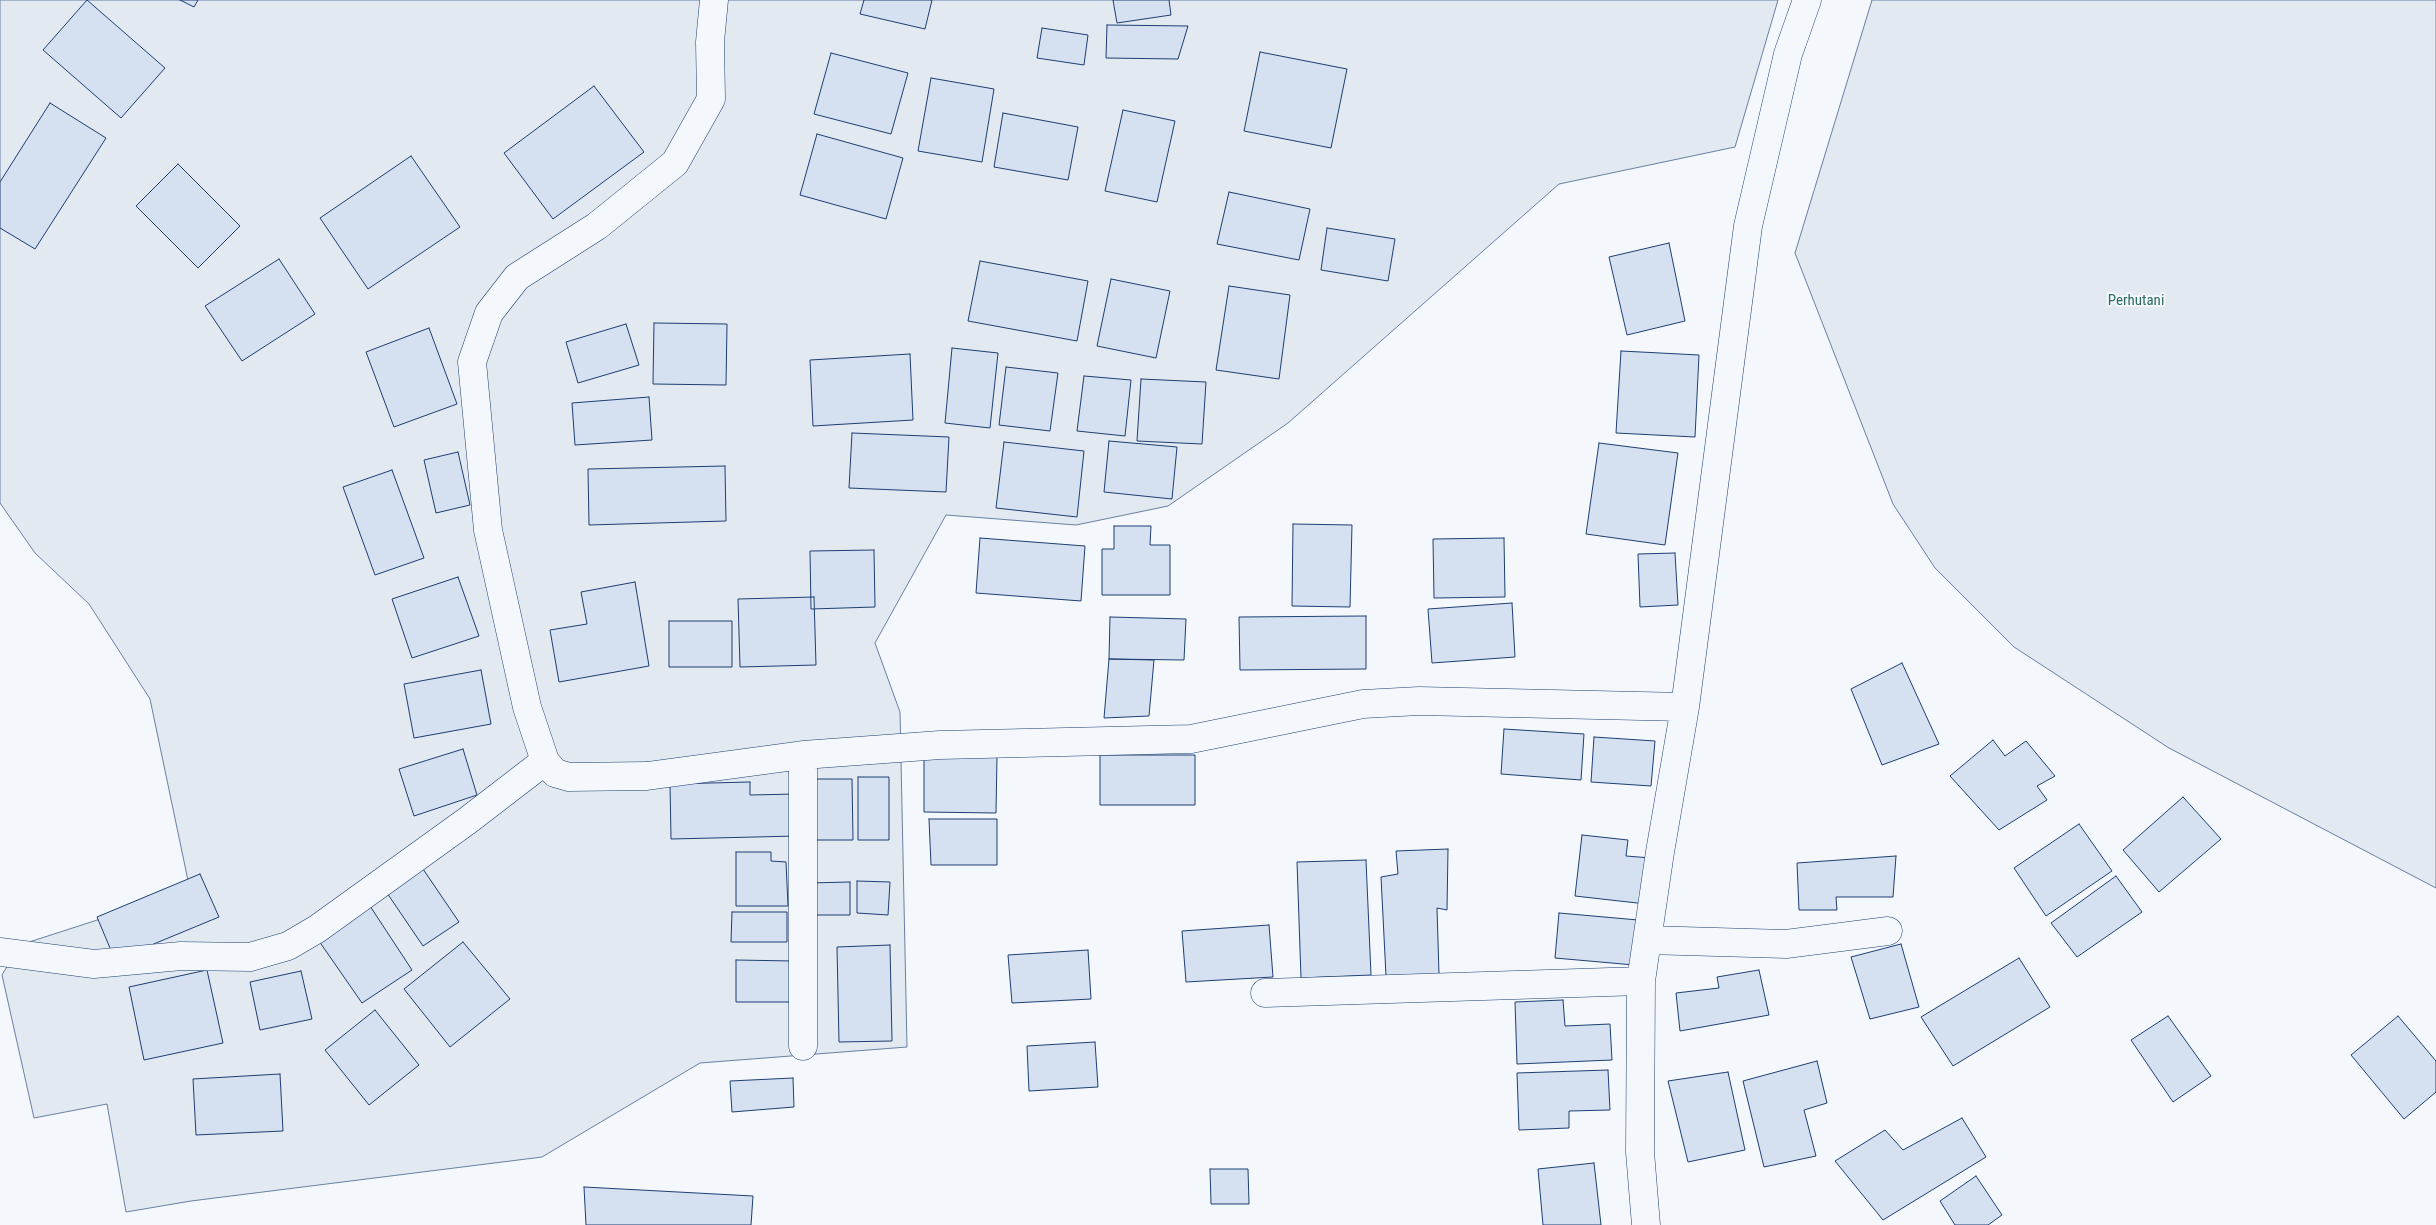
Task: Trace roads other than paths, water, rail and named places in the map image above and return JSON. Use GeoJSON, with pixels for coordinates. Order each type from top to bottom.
{"type":"FeatureCollection","features":[{"type":"Feature","properties":{"kind":"street"},"geometry":{"type":"LineString","coordinates":[[714,0],[710,42],[711,99],[675,163],[597,226],[516,277],[489,313],[472,362],[488,530],[527,707],[545,761],[555,773],[568,777],[647,776],[803,755],[940,745],[1191,740],[1363,704],[1391,702],[1429,701],[1685,707]]}},
{"type":"Feature","properties":{"kind":"street"},"geometry":{"type":"LineString","coordinates":[[1646,1225],[1640,1152],[1641,981],[1660,852],[1685,707],[1748,226],[1788,54],[1807,0]]}},
{"type":"Feature","properties":{"kind":"street"},"geometry":{"type":"LineString","coordinates":[[803,755],[803,1046]]}},
{"type":"Feature","properties":{"kind":"street"},"geometry":{"type":"LineString","coordinates":[[0,952],[94,964],[181,956],[250,957],[288,946],[317,929],[467,821],[545,761]]}},
{"type":"Feature","properties":{"kind":"street"},"geometry":{"type":"LineString","coordinates":[[1647,940],[1786,944],[1888,931]]}},
{"type":"Feature","properties":{"kind":"street"},"geometry":{"type":"LineString","coordinates":[[1265,993],[1641,981]]}},
{"type":"Feature","properties":{"kind":"park label","name":"Perhutani"},"geometry":{"type":"Point","coordinates":[2136,301]}}]}
